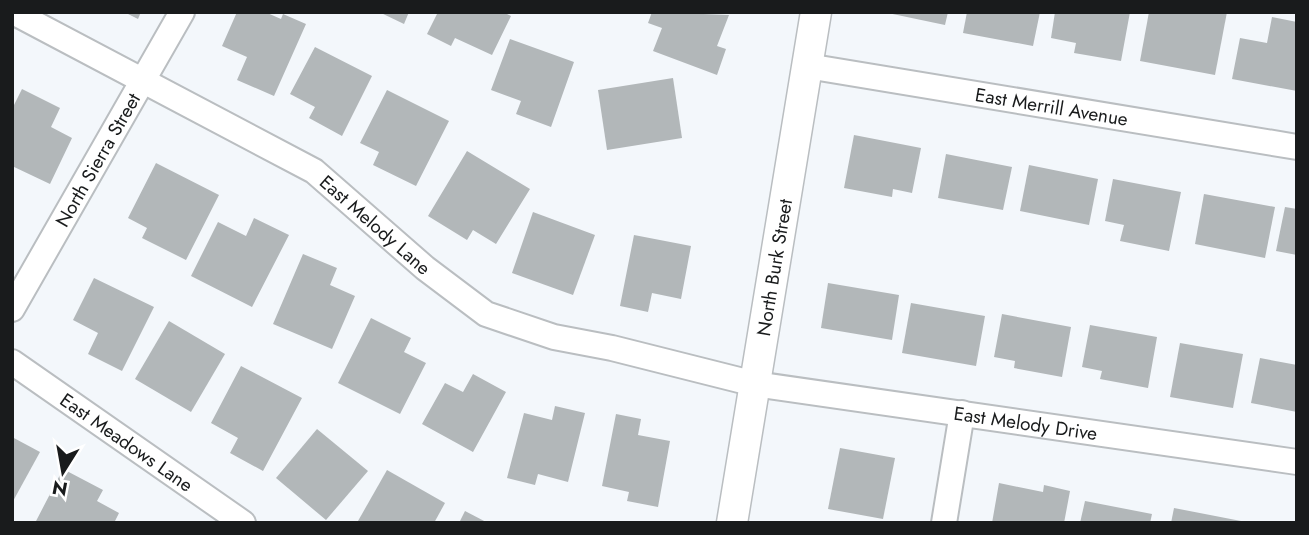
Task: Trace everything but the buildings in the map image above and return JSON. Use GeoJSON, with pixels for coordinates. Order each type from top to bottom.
{"type":"FeatureCollection","features":[{"type":"Feature","properties":{"kind":"street","name":"East Melody Lane"},"geometry":{"type":"LineString","coordinates":[[13,12],[314,171],[415,261],[485,314],[554,337],[612,348],[755,384]]}},
{"type":"Feature","properties":{"kind":"street","name":"North Sierra Street"},"geometry":{"type":"LineString","coordinates":[[12,309],[145,81],[182,12]]}},
{"type":"Feature","properties":{"kind":"street","name":"North Burk Street"},"geometry":{"type":"LineString","coordinates":[[732,523],[816,12]]}},
{"type":"Feature","properties":{"kind":"street","name":"East Merrill Avenue"},"geometry":{"type":"LineString","coordinates":[[807,66],[1297,147]]}},
{"type":"Feature","properties":{"kind":"street","name":"East Meadows Lane"},"geometry":{"type":"LineString","coordinates":[[12,362],[243,523]]}},
{"type":"Feature","properties":{"kind":"street","name":"East Melody Drive"},"geometry":{"type":"LineString","coordinates":[[755,384],[1297,462]]}},
{"type":"Feature","properties":{"kind":"street"},"geometry":{"type":"LineString","coordinates":[[944,523],[962,413]]}}]}
